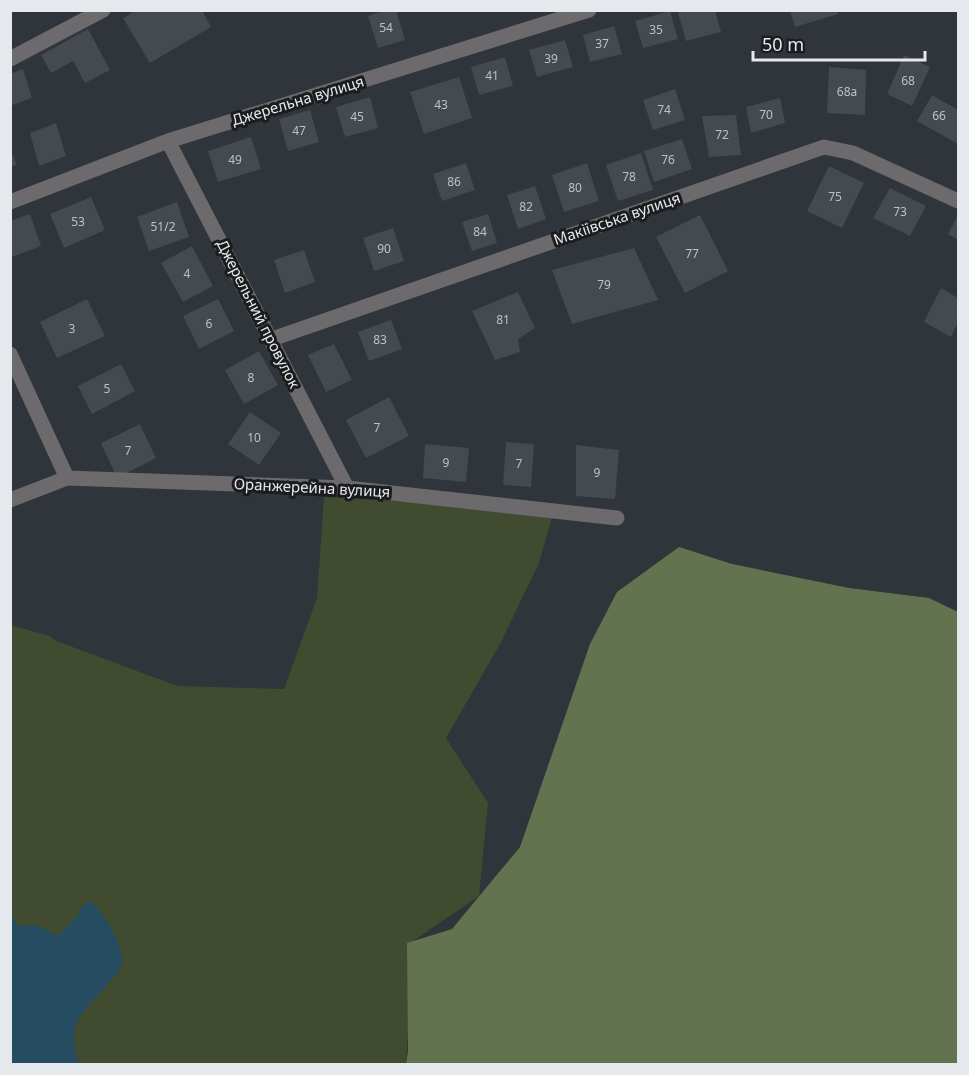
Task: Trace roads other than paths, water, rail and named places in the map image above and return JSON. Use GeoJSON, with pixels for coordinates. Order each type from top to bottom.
{"type":"FeatureCollection","features":[{"type":"Feature","properties":{"kind":"street"},"geometry":{"type":"LineString","coordinates":[[10,59],[103,10]]}},
{"type":"Feature","properties":{"kind":"street","name":"Джерельна вулиця"},"geometry":{"type":"LineString","coordinates":[[10,201],[168,141],[589,10]]}},
{"type":"Feature","properties":{"kind":"street","name":"Джерельний провулок"},"geometry":{"type":"LineString","coordinates":[[168,141],[347,488]]}},
{"type":"Feature","properties":{"kind":"street","name":"Макіївська вулиця"},"geometry":{"type":"LineString","coordinates":[[272,339],[824,147],[853,153],[958,201]]}},
{"type":"Feature","properties":{"kind":"street"},"geometry":{"type":"LineString","coordinates":[[10,354],[67,478]]}},
{"type":"Feature","properties":{"kind":"street","name":"Оранжерейна вулиця"},"geometry":{"type":"LineString","coordinates":[[10,500],[67,478],[347,488],[617,518]]}},
{"type":"Feature","properties":{"kind":"water"},"geometry":{"type":"Polygon","coordinates":[[[87,902],[92,902],[108,923],[118,942],[122,960],[118,972],[78,1020],[74,1039],[79,1064],[11,1064],[11,913],[17,925],[38,926],[58,936],[76,918],[82,906],[87,902]]]}}]}
